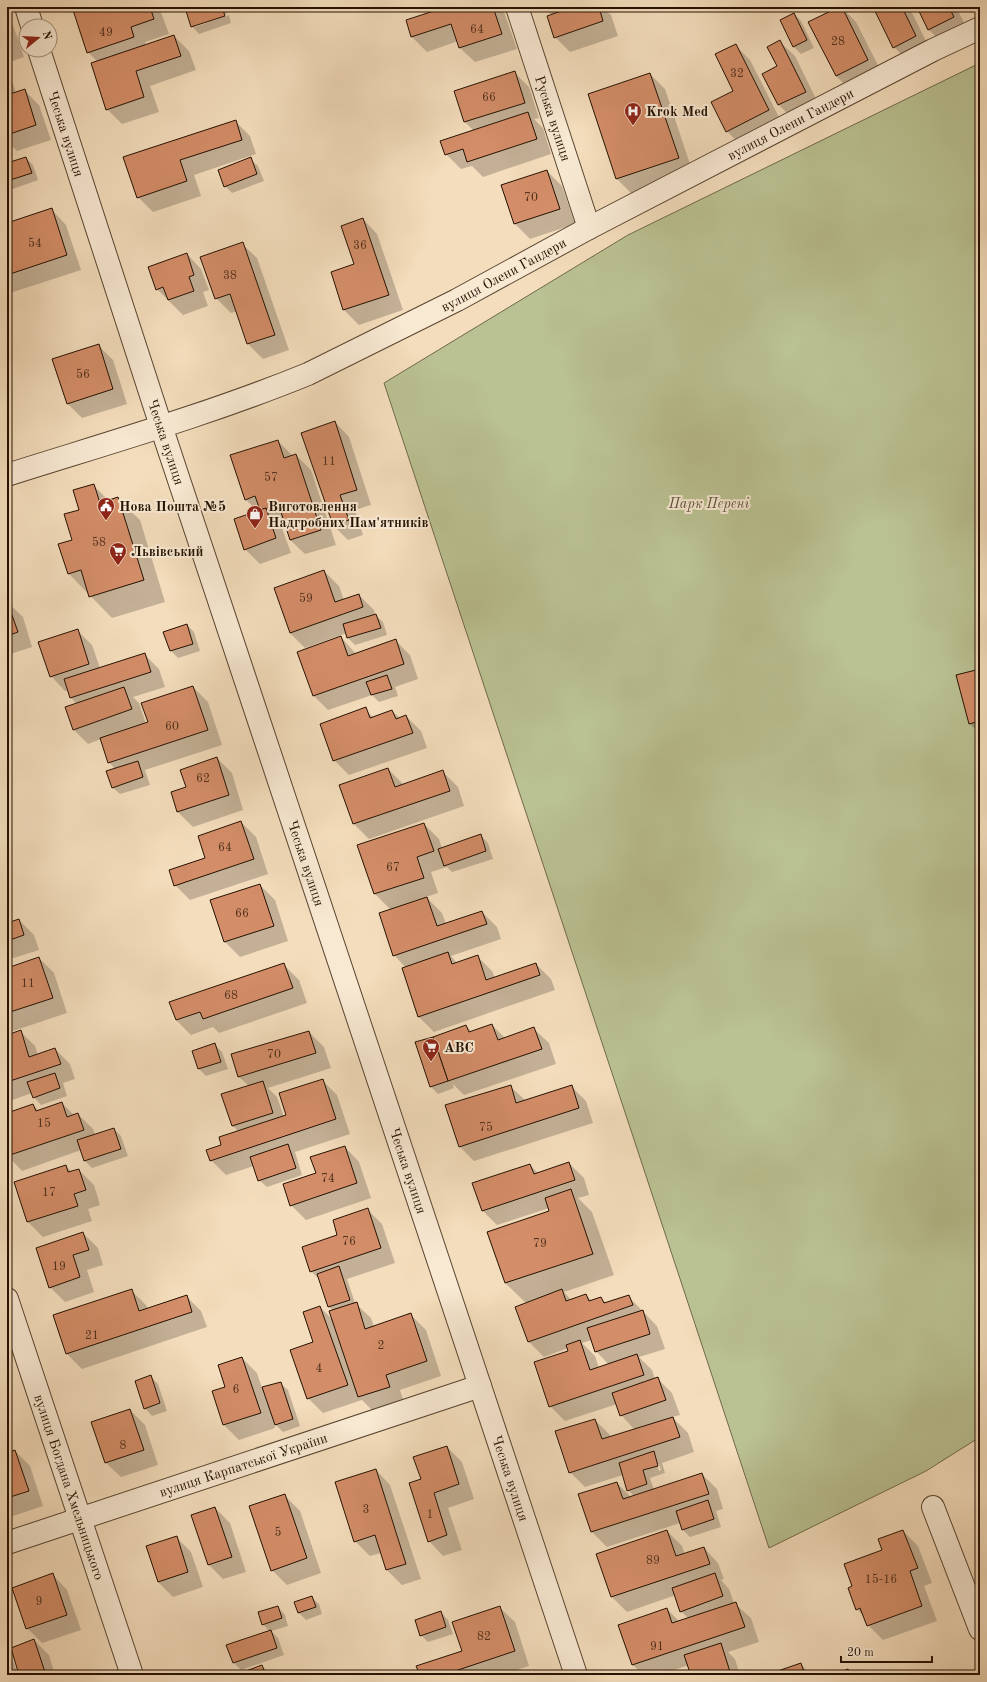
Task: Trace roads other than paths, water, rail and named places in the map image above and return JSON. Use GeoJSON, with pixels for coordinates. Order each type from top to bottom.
{"type":"FeatureCollection","features":[{"type":"Feature","properties":{"kind":"street"},"geometry":{"type":"LineString","coordinates":[[26,7],[29,18]]}},
{"type":"Feature","properties":{"kind":"street","name":"Руська вулиця"},"geometry":{"type":"LineString","coordinates":[[517,7],[590,228]]}},
{"type":"Feature","properties":{"kind":"street","name":"вулиця Олени Гандери"},"geometry":{"type":"LineString","coordinates":[[7,475],[161,426],[284,384],[308,374],[457,300],[590,228],[933,50],[980,28]]}},
{"type":"Feature","properties":{"kind":"street","name":"Чеська вулиця"},"geometry":{"type":"LineString","coordinates":[[42,58],[161,426],[576,1675]]}},
{"type":"Feature","properties":{"kind":"street","name":"вулиця Богдана Хмельницького"},"geometry":{"type":"LineString","coordinates":[[7,1299],[132,1675]]}},
{"type":"Feature","properties":{"kind":"street","name":"вулиця Карпатської України"},"geometry":{"type":"LineString","coordinates":[[7,1542],[480,1386]]}},
{"type":"Feature","properties":{"kind":"street"},"geometry":{"type":"LineString","coordinates":[[933,1507],[980,1629]]}},
{"type":"Feature","properties":{"kind":"place","name":"Krok Med"},"geometry":{"type":"Point","coordinates":[633,126]}},
{"type":"Feature","properties":{"kind":"place","name":"Нова Пошта №5"},"geometry":{"type":"Point","coordinates":[106,521]}},
{"type":"Feature","properties":{"kind":"place","name":"Виготовлення Надгробних Пам'ятників"},"geometry":{"type":"Point","coordinates":[255,529]}},
{"type":"Feature","properties":{"kind":"place","name":"Львівський"},"geometry":{"type":"Point","coordinates":[118,566]}},
{"type":"Feature","properties":{"kind":"place","name":"ABC"},"geometry":{"type":"Point","coordinates":[431,1062]}},
{"type":"Feature","properties":{"kind":"park label","name":"Парк Перені"},"geometry":{"type":"Point","coordinates":[709,503]}}]}
